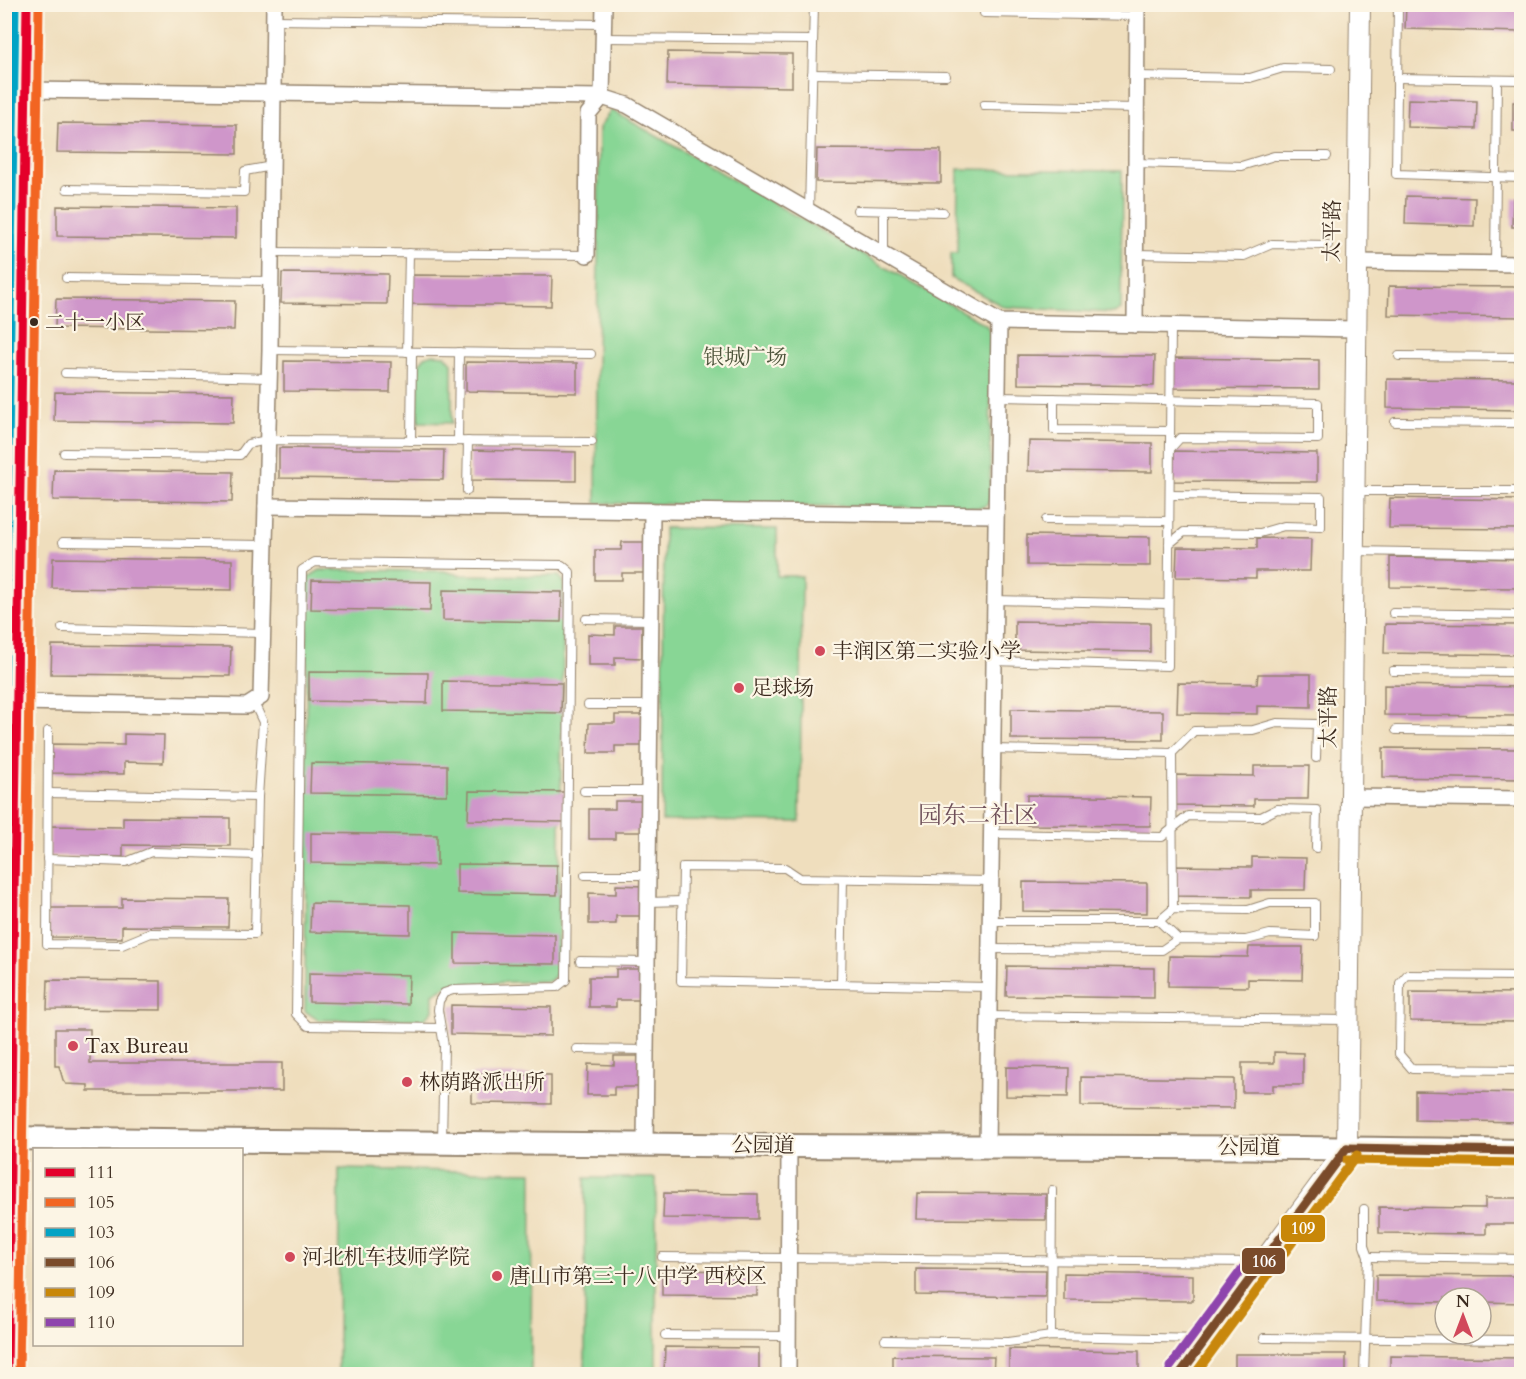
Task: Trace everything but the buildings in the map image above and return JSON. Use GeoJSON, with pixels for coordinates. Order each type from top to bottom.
{"type":"FeatureCollection","features":[{"type":"Feature","properties":{"kind":"main road","name":"公园道"},"geometry":{"type":"LineString","coordinates":[[7,1138],[1521,1151]]}},
{"type":"Feature","properties":{"kind":"street"},"geometry":{"type":"LineString","coordinates":[[7,1374],[7,1138],[17,702],[27,4]]}},
{"type":"Feature","properties":{"kind":"street"},"geometry":{"type":"LineString","coordinates":[[17,702],[247,706],[261,697],[270,350],[274,4]]}},
{"type":"Feature","properties":{"kind":"street"},"geometry":{"type":"LineString","coordinates":[[587,255],[588,114],[602,97],[604,4]]}},
{"type":"Feature","properties":{"kind":"street","name":"太平路"},"geometry":{"type":"LineString","coordinates":[[1347,1148],[1360,4]]}},
{"type":"Feature","properties":{"kind":"street"},"geometry":{"type":"LineString","coordinates":[[1135,325],[1137,10]]}},
{"type":"Feature","properties":{"kind":"street"},"geometry":{"type":"LineString","coordinates":[[26,90],[602,97],[627,105],[999,322],[1355,329]]}},
{"type":"Feature","properties":{"kind":"street"},"geometry":{"type":"LineString","coordinates":[[1356,262],[1521,264]]}},
{"type":"Feature","properties":{"kind":"street"},"geometry":{"type":"LineString","coordinates":[[987,1145],[999,322]]}},
{"type":"Feature","properties":{"kind":"street"},"geometry":{"type":"LineString","coordinates":[[266,506],[996,515]]}},
{"type":"Feature","properties":{"kind":"street"},"geometry":{"type":"LineString","coordinates":[[645,1144],[652,511]]}},
{"type":"Feature","properties":{"kind":"street"},"geometry":{"type":"LineString","coordinates":[[1351,797],[1521,799]]}},
{"type":"Feature","properties":{"kind":"street"},"geometry":{"type":"LineString","coordinates":[[788,1374],[789,1146]]}},
{"type":"Feature","properties":{"kind":"street"},"geometry":{"type":"LineString","coordinates":[[1180,1374],[1347,1148]]}},
{"type":"Feature","properties":{"kind":"lane"},"geometry":{"type":"LineString","coordinates":[[810,211],[814,4]]}},
{"type":"Feature","properties":{"kind":"lane"},"geometry":{"type":"LineString","coordinates":[[984,4],[984,13],[1137,10]]}},
{"type":"Feature","properties":{"kind":"lane"},"geometry":{"type":"LineString","coordinates":[[1398,4],[1396,174],[1521,178]]}},
{"type":"Feature","properties":{"kind":"lane"},"geometry":{"type":"LineString","coordinates":[[274,20],[813,40]]}},
{"type":"Feature","properties":{"kind":"lane"},"geometry":{"type":"LineString","coordinates":[[1136,76],[1250,78],[1283,68],[1331,69]]}},
{"type":"Feature","properties":{"kind":"lane"},"geometry":{"type":"LineString","coordinates":[[812,74],[946,76]]}},
{"type":"Feature","properties":{"kind":"lane"},"geometry":{"type":"LineString","coordinates":[[1397,78],[1521,80]]}},
{"type":"Feature","properties":{"kind":"lane"},"geometry":{"type":"LineString","coordinates":[[1495,263],[1497,80]]}},
{"type":"Feature","properties":{"kind":"lane"},"geometry":{"type":"LineString","coordinates":[[984,105],[1136,108]]}},
{"type":"Feature","properties":{"kind":"lane"},"geometry":{"type":"LineString","coordinates":[[1136,163],[1240,166],[1274,156],[1327,156]]}},
{"type":"Feature","properties":{"kind":"lane"},"geometry":{"type":"LineString","coordinates":[[67,189],[244,192],[244,171],[272,166]]}},
{"type":"Feature","properties":{"kind":"lane"},"geometry":{"type":"LineString","coordinates":[[857,210],[943,212]]}},
{"type":"Feature","properties":{"kind":"lane"},"geometry":{"type":"LineString","coordinates":[[884,255],[885,211]]}},
{"type":"Feature","properties":{"kind":"lane"},"geometry":{"type":"LineString","coordinates":[[1135,254],[1244,255],[1272,244],[1328,245]]}},
{"type":"Feature","properties":{"kind":"lane"},"geometry":{"type":"LineString","coordinates":[[271,252],[587,255]]}},
{"type":"Feature","properties":{"kind":"lane"},"geometry":{"type":"LineString","coordinates":[[410,253],[411,441]]}},
{"type":"Feature","properties":{"kind":"lane"},"geometry":{"type":"LineString","coordinates":[[66,278],[271,281]]}},
{"type":"Feature","properties":{"kind":"lane"},"geometry":{"type":"LineString","coordinates":[[994,661],[1168,666],[1171,326]]}},
{"type":"Feature","properties":{"kind":"lane"},"geometry":{"type":"LineString","coordinates":[[270,350],[591,354]]}},
{"type":"Feature","properties":{"kind":"lane"},"geometry":{"type":"LineString","coordinates":[[458,441],[459,352]]}},
{"type":"Feature","properties":{"kind":"lane"},"geometry":{"type":"LineString","coordinates":[[1399,356],[1521,357]]}},
{"type":"Feature","properties":{"kind":"lane"},"geometry":{"type":"LineString","coordinates":[[65,373],[269,378]]}},
{"type":"Feature","properties":{"kind":"lane"},"geometry":{"type":"LineString","coordinates":[[998,397],[1318,403],[1318,439],[1180,438],[1170,449]]}},
{"type":"Feature","properties":{"kind":"lane"},"geometry":{"type":"LineString","coordinates":[[1054,398],[1054,430],[1170,431]]}},
{"type":"Feature","properties":{"kind":"lane"},"geometry":{"type":"LineString","coordinates":[[1395,422],[1521,423]]}},
{"type":"Feature","properties":{"kind":"lane"},"geometry":{"type":"LineString","coordinates":[[64,453],[240,455],[248,444],[267,440],[592,442]]}},
{"type":"Feature","properties":{"kind":"lane"},"geometry":{"type":"LineString","coordinates":[[467,491],[468,441]]}},
{"type":"Feature","properties":{"kind":"lane"},"geometry":{"type":"LineString","coordinates":[[1353,491],[1521,491]]}},
{"type":"Feature","properties":{"kind":"lane"},"geometry":{"type":"LineString","coordinates":[[1169,544],[1184,532],[1260,532],[1284,525],[1321,527],[1321,497],[1170,495]]}},
{"type":"Feature","properties":{"kind":"lane"},"geometry":{"type":"LineString","coordinates":[[1046,520],[1169,522]]}},
{"type":"Feature","properties":{"kind":"lane"},"geometry":{"type":"LineString","coordinates":[[63,542],[264,545]]}},
{"type":"Feature","properties":{"kind":"lane"},"geometry":{"type":"LineString","coordinates":[[1353,551],[1521,554]]}},
{"type":"Feature","properties":{"kind":"lane"},"geometry":{"type":"LineString","coordinates":[[439,1028],[308,1026],[296,1014],[302,570],[315,562],[562,565],[570,572],[566,980],[556,987],[453,990],[444,993],[439,1001],[439,1028],[444,1046],[442,1142]]}},
{"type":"Feature","properties":{"kind":"lane"},"geometry":{"type":"LineString","coordinates":[[995,600],[1168,604]]}},
{"type":"Feature","properties":{"kind":"lane"},"geometry":{"type":"LineString","coordinates":[[1393,613],[1521,615]]}},
{"type":"Feature","properties":{"kind":"lane"},"geometry":{"type":"LineString","coordinates":[[586,619],[651,620]]}},
{"type":"Feature","properties":{"kind":"lane"},"geometry":{"type":"LineString","coordinates":[[62,628],[263,633]]}},
{"type":"Feature","properties":{"kind":"lane"},"geometry":{"type":"LineString","coordinates":[[1393,671],[1521,672]]}},
{"type":"Feature","properties":{"kind":"lane"},"geometry":{"type":"LineString","coordinates":[[48,731],[47,944],[122,945],[151,933],[255,934],[258,796],[263,722],[254,703]]}},
{"type":"Feature","properties":{"kind":"lane"},"geometry":{"type":"LineString","coordinates":[[588,705],[650,705]]}},
{"type":"Feature","properties":{"kind":"lane"},"geometry":{"type":"LineString","coordinates":[[1173,909],[1172,753],[1194,731],[1254,730],[1277,723],[1317,724],[1316,758]]}},
{"type":"Feature","properties":{"kind":"lane"},"geometry":{"type":"LineString","coordinates":[[1396,730],[1521,731]]}},
{"type":"Feature","properties":{"kind":"lane"},"geometry":{"type":"LineString","coordinates":[[993,748],[1172,753]]}},
{"type":"Feature","properties":{"kind":"lane"},"geometry":{"type":"LineString","coordinates":[[584,791],[649,792]]}},
{"type":"Feature","properties":{"kind":"lane"},"geometry":{"type":"LineString","coordinates":[[48,792],[258,796]]}},
{"type":"Feature","properties":{"kind":"lane"},"geometry":{"type":"LineString","coordinates":[[992,834],[1162,837],[1188,816],[1261,817],[1277,809],[1317,810],[1316,848]]}},
{"type":"Feature","properties":{"kind":"lane"},"geometry":{"type":"LineString","coordinates":[[47,859],[126,862],[151,852],[257,855]]}},
{"type":"Feature","properties":{"kind":"lane"},"geometry":{"type":"LineString","coordinates":[[989,987],[681,981],[682,901],[683,867],[785,868],[800,878],[991,881]]}},
{"type":"Feature","properties":{"kind":"lane"},"geometry":{"type":"LineString","coordinates":[[585,875],[648,875]]}},
{"type":"Feature","properties":{"kind":"lane"},"geometry":{"type":"LineString","coordinates":[[842,984],[843,879]]}},
{"type":"Feature","properties":{"kind":"lane"},"geometry":{"type":"LineString","coordinates":[[648,902],[682,901]]}},
{"type":"Feature","properties":{"kind":"lane"},"geometry":{"type":"LineString","coordinates":[[990,921],[1160,921],[1173,909],[1248,910],[1270,903],[1315,903],[1315,936],[1270,934],[1246,940],[1178,939],[1162,950],[990,949]]}},
{"type":"Feature","properties":{"kind":"lane"},"geometry":{"type":"LineString","coordinates":[[1160,921],[1178,939]]}},
{"type":"Feature","properties":{"kind":"lane"},"geometry":{"type":"LineString","coordinates":[[580,962],[647,962]]}},
{"type":"Feature","properties":{"kind":"lane"},"geometry":{"type":"LineString","coordinates":[[1521,976],[1407,975],[1400,983],[1399,1054],[1412,1069],[1521,1070]]}},
{"type":"Feature","properties":{"kind":"lane"},"geometry":{"type":"LineString","coordinates":[[989,1016],[1349,1020]]}},
{"type":"Feature","properties":{"kind":"lane"},"geometry":{"type":"LineString","coordinates":[[577,1049],[646,1050]]}},
{"type":"Feature","properties":{"kind":"lane"},"geometry":{"type":"LineString","coordinates":[[1051,1336],[1052,1190]]}},
{"type":"Feature","properties":{"kind":"lane"},"geometry":{"type":"LineString","coordinates":[[1364,1209],[1364,1246],[1368,1257],[1365,1374]]}},
{"type":"Feature","properties":{"kind":"lane"},"geometry":{"type":"LineString","coordinates":[[662,1257],[1263,1262]]}},
{"type":"Feature","properties":{"kind":"lane"},"geometry":{"type":"LineString","coordinates":[[1368,1257],[1521,1259]]}},
{"type":"Feature","properties":{"kind":"lane"},"geometry":{"type":"LineString","coordinates":[[665,1335],[788,1336]]}},
{"type":"Feature","properties":{"kind":"lane"},"geometry":{"type":"LineString","coordinates":[[885,1340],[1008,1342],[1051,1336],[1206,1339]]}},
{"type":"Feature","properties":{"kind":"lane"},"geometry":{"type":"LineString","coordinates":[[1264,1338],[1521,1340]]}},
{"type":"Feature","properties":{"kind":"green space","name":"银城广场"},"geometry":{"type":"Polygon","coordinates":[[[611,110],[986,325],[991,334],[990,499],[987,505],[980,508],[596,503],[599,128],[611,110]]]}},
{"type":"Feature","properties":{"kind":"green space"},"geometry":{"type":"Polygon","coordinates":[[[958,169],[1122,171],[1121,309],[1114,313],[1004,307],[951,278],[951,253],[957,253],[958,169]]]}},
{"type":"Feature","properties":{"kind":"green space"},"geometry":{"type":"Polygon","coordinates":[[[433,354],[445,355],[452,363],[452,423],[418,422],[419,364],[425,357],[433,354]]]}},
{"type":"Feature","properties":{"kind":"green space"},"geometry":{"type":"Polygon","coordinates":[[[664,528],[777,529],[777,576],[802,576],[800,822],[662,821],[664,528]]]}},
{"type":"Feature","properties":{"kind":"green space"},"geometry":{"type":"Polygon","coordinates":[[[320,570],[444,571],[459,575],[559,576],[564,582],[558,973],[550,981],[450,984],[433,994],[433,1010],[425,1019],[318,1020],[305,1011],[307,578],[320,570]]]}},
{"type":"Feature","properties":{"kind":"green space","name":"唐山市第三十八中学 西校区"},"geometry":{"type":"Polygon","coordinates":[[[339,1169],[532,1172],[531,1374],[338,1374],[339,1169]]]}},
{"type":"Feature","properties":{"kind":"green space"},"geometry":{"type":"Polygon","coordinates":[[[585,1178],[656,1178],[656,1374],[585,1374],[585,1178]]]}},
{"type":"Feature","properties":{"kind":"transit line","name":"103"},"geometry":{"type":"LineString","coordinates":[[4,704],[15,4]]}},
{"type":"Feature","properties":{"kind":"transit line","name":"111"},"geometry":{"type":"LineString","coordinates":[[7,1374],[27,4]]}},
{"type":"Feature","properties":{"kind":"transit line","name":"105"},"geometry":{"type":"LineString","coordinates":[[19,1374],[39,4]]}},
{"type":"Feature","properties":{"kind":"transit line","name":"106"},"geometry":{"type":"LineString","coordinates":[[1347,1148],[1522,1151]]}},
{"type":"Feature","properties":{"kind":"transit line","name":"106"},"geometry":{"type":"LineString","coordinates":[[1180,1374],[1347,1148]]}},
{"type":"Feature","properties":{"kind":"transit line","name":"109"},"geometry":{"type":"LineString","coordinates":[[1195,1374],[1357,1155]]}},
{"type":"Feature","properties":{"kind":"transit line","name":"109"},"geometry":{"type":"LineString","coordinates":[[1347,1160],[1522,1163]]}},
{"type":"Feature","properties":{"kind":"transit line","name":"110"},"geometry":{"type":"LineString","coordinates":[[1170,1367],[1243,1268]]}},
{"type":"Feature","properties":{"kind":"place","name":"二十一小区"},"geometry":{"type":"Point","coordinates":[34,322]}},
{"type":"Feature","properties":{"kind":"place","name":"丰润区第二实验小学"},"geometry":{"type":"Point","coordinates":[820,651]}},
{"type":"Feature","properties":{"kind":"place","name":"足球场"},"geometry":{"type":"Point","coordinates":[739,688]}},
{"type":"Feature","properties":{"kind":"place","name":"Tax Bureau"},"geometry":{"type":"Point","coordinates":[73,1046]}},
{"type":"Feature","properties":{"kind":"place","name":"林荫路派出所"},"geometry":{"type":"Point","coordinates":[407,1082]}},
{"type":"Feature","properties":{"kind":"place","name":"河北机车技师学院"},"geometry":{"type":"Point","coordinates":[290,1257]}},
{"type":"Feature","properties":{"kind":"place","name":"唐山市第三十八中学 西校区"},"geometry":{"type":"Point","coordinates":[497,1276]}},
{"type":"Feature","properties":{"kind":"district","name":"园东二社区"},"geometry":{"type":"Point","coordinates":[978,815]}}]}
